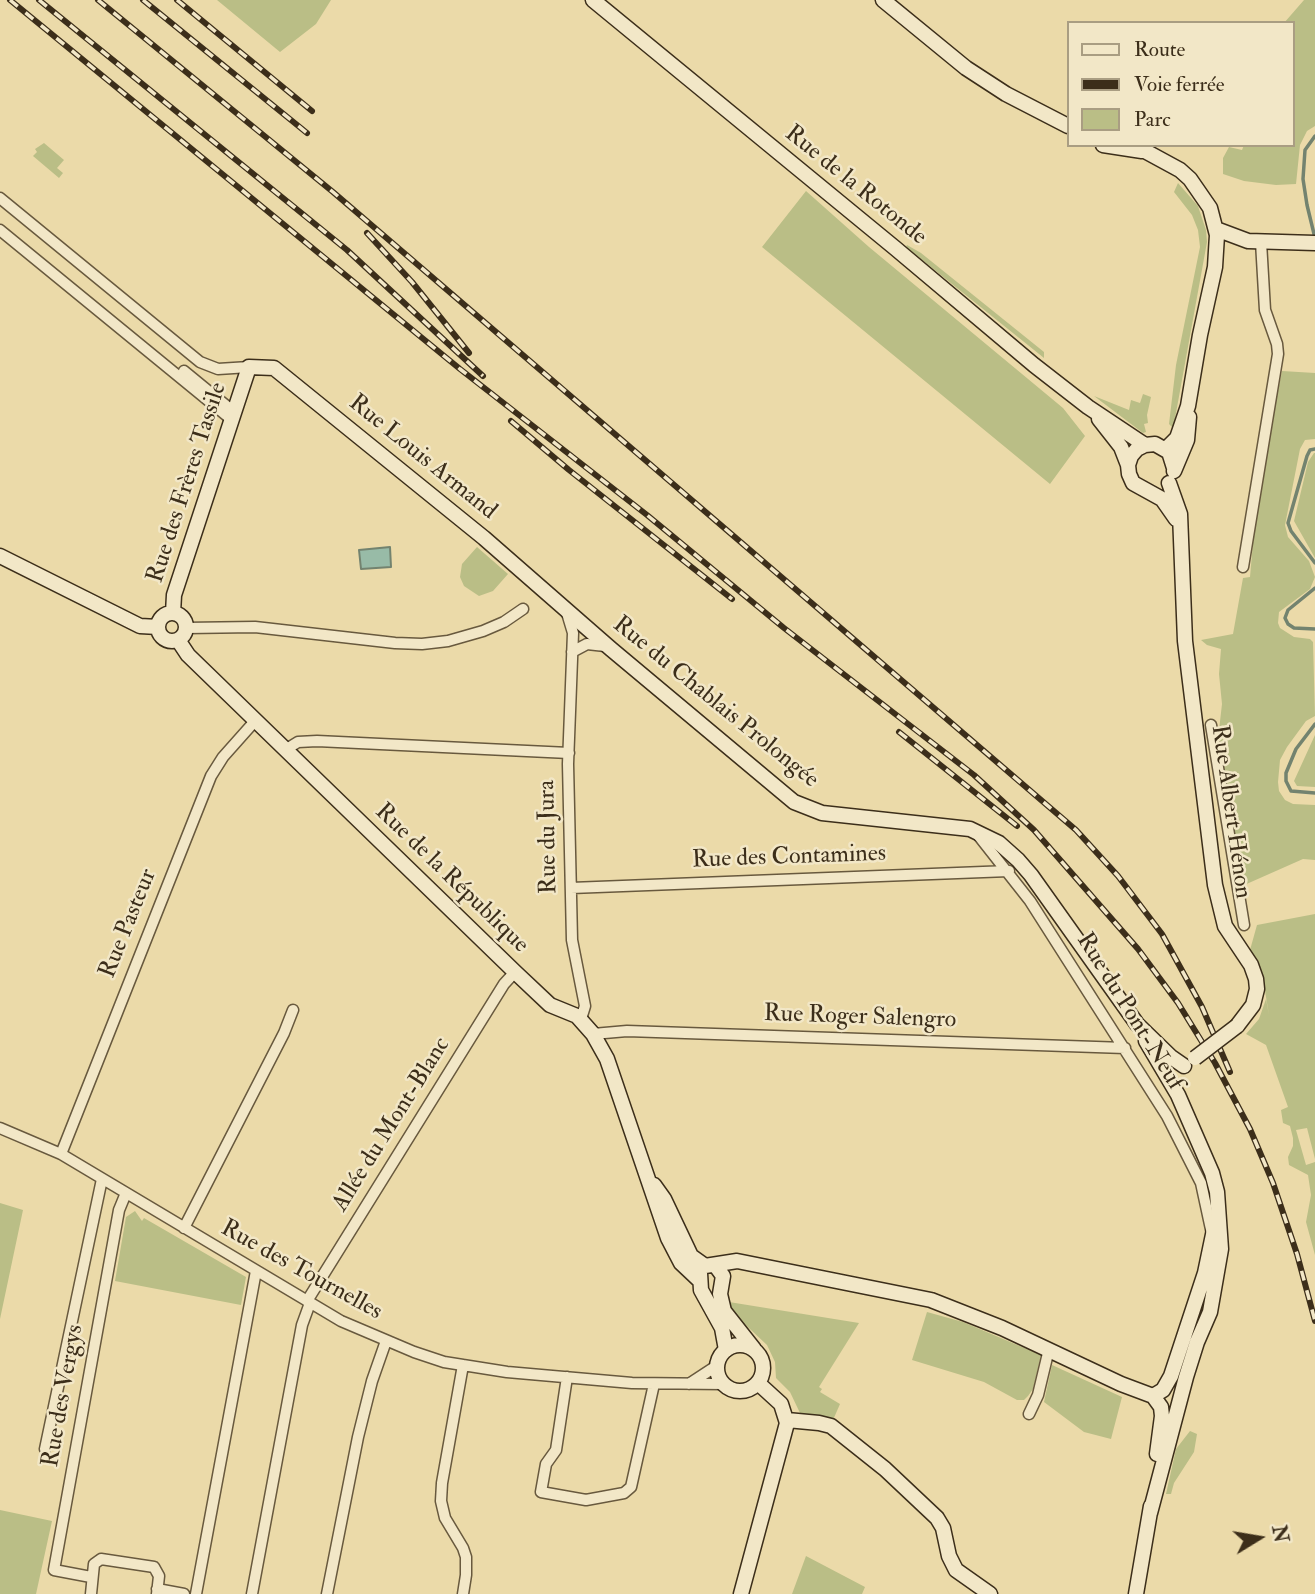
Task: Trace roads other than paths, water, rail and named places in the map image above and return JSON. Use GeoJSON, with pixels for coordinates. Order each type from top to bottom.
{"type":"FeatureCollection","features":[{"type":"Feature","properties":{"kind":"street","name":"Rue de la Rotonde"},"geometry":{"type":"LineString","coordinates":[[593,0],[1062,387],[1145,445]]}},
{"type":"Feature","properties":{"kind":"street"},"geometry":{"type":"LineString","coordinates":[[883,0],[988,83],[1066,125]]}},
{"type":"Feature","properties":{"kind":"street"},"geometry":{"type":"LineString","coordinates":[[940,46],[1014,90],[1066,115]]}},
{"type":"Feature","properties":{"kind":"street"},"geometry":{"type":"LineString","coordinates":[[1128,465],[1133,452],[1145,445],[1154,444],[1166,449],[1177,438],[1188,406],[1217,252],[1216,229],[1210,208],[1194,183],[1180,170],[1138,148]]}},
{"type":"Feature","properties":{"kind":"street"},"geometry":{"type":"LineString","coordinates":[[0,198],[204,364],[218,369],[249,367]]}},
{"type":"Feature","properties":{"kind":"street"},"geometry":{"type":"LineString","coordinates":[[1216,229],[1254,241],[1312,243]]}},
{"type":"Feature","properties":{"kind":"street"},"geometry":{"type":"LineString","coordinates":[[0,230],[54,275],[65,275],[233,416]]}},
{"type":"Feature","properties":{"kind":"street"},"geometry":{"type":"LineString","coordinates":[[1217,252],[1254,241]]}},
{"type":"Feature","properties":{"kind":"street"},"geometry":{"type":"LineString","coordinates":[[1243,567],[1278,354],[1265,310],[1254,241]]}},
{"type":"Feature","properties":{"kind":"street","name":"Rue des Frères Tassile"},"geometry":{"type":"LineString","coordinates":[[173,613],[174,595],[249,367]]}},
{"type":"Feature","properties":{"kind":"street","name":"Rue Louis Armand"},"geometry":{"type":"LineString","coordinates":[[249,367],[274,368],[484,538],[561,606]]}},
{"type":"Feature","properties":{"kind":"street"},"geometry":{"type":"LineString","coordinates":[[1150,491],[1159,490],[1172,476],[1188,435],[1188,406]]}},
{"type":"Feature","properties":{"kind":"street","name":"Rue de la Rotonde"},"geometry":{"type":"LineString","coordinates":[[1088,407],[1121,447],[1128,465]]}},
{"type":"Feature","properties":{"kind":"street","name":"Rue Albert Hénon"},"geometry":{"type":"LineString","coordinates":[[1166,449],[1171,455],[1179,510],[1187,665],[1215,885],[1226,926],[1253,969],[1256,985],[1253,1005],[1245,1019],[1190,1062]]}},
{"type":"Feature","properties":{"kind":"street","name":"Rue Albert Hénon"},"geometry":{"type":"LineString","coordinates":[[1128,465],[1133,483],[1150,491],[1168,506],[1180,532]]}},
{"type":"Feature","properties":{"kind":"street"},"geometry":{"type":"LineString","coordinates":[[0,556],[140,626],[158,628]]}},
{"type":"Feature","properties":{"kind":"street","name":"Rue du Chablais Prolongée"},"geometry":{"type":"LineString","coordinates":[[561,606],[799,805],[831,814],[974,830],[994,840],[1025,867],[1137,1024],[1178,1095]]}},
{"type":"Feature","properties":{"kind":"street","name":"Rue du Jura"},"geometry":{"type":"LineString","coordinates":[[561,606],[572,626],[569,753],[571,888],[573,945],[585,1006],[580,1019]]}},
{"type":"Feature","properties":{"kind":"street"},"geometry":{"type":"LineString","coordinates":[[158,628],[165,639],[182,634],[255,627],[422,644],[483,631],[523,609]]}},
{"type":"Feature","properties":{"kind":"street"},"geometry":{"type":"LineString","coordinates":[[158,628],[162,617],[173,613],[184,620],[182,634]]}},
{"type":"Feature","properties":{"kind":"street","name":"Rue de la République"},"geometry":{"type":"LineString","coordinates":[[182,634],[188,654],[285,750],[514,972],[553,1007],[580,1019],[593,1034],[607,1059],[647,1175],[664,1199],[691,1256],[706,1270],[702,1293],[722,1328],[726,1350]]}},
{"type":"Feature","properties":{"kind":"street"},"geometry":{"type":"LineString","coordinates":[[572,652],[580,646],[592,643],[611,649]]}},
{"type":"Feature","properties":{"kind":"street","name":"Rue Pasteur"},"geometry":{"type":"LineString","coordinates":[[61,1154],[211,776],[223,757],[256,721]]}},
{"type":"Feature","properties":{"kind":"street"},"geometry":{"type":"LineString","coordinates":[[1211,725],[1244,925]]}},
{"type":"Feature","properties":{"kind":"street"},"geometry":{"type":"LineString","coordinates":[[285,750],[298,742],[317,741],[569,753]]}},
{"type":"Feature","properties":{"kind":"street","name":"Rue du Pont-Neuf"},"geometry":{"type":"LineString","coordinates":[[974,830],[1009,871],[1037,910],[1174,1128],[1203,1189],[1213,1236]]}},
{"type":"Feature","properties":{"kind":"street","name":"Rue des Contamines"},"geometry":{"type":"LineString","coordinates":[[571,888],[1009,871]]}},
{"type":"Feature","properties":{"kind":"street","name":"Allée du Mont-Blanc"},"geometry":{"type":"LineString","coordinates":[[252,1594],[308,1302],[504,984],[514,972]]}},
{"type":"Feature","properties":{"kind":"street"},"geometry":{"type":"LineString","coordinates":[[184,1228],[284,1033],[293,1010]]}},
{"type":"Feature","properties":{"kind":"street","name":"Rue du Chablais Prolongée"},"geometry":{"type":"LineString","coordinates":[[1137,1024],[1171,1057],[1190,1062]]}},
{"type":"Feature","properties":{"kind":"street","name":"Rue Roger Salengro"},"geometry":{"type":"LineString","coordinates":[[593,1034],[627,1031],[1125,1048]]}},
{"type":"Feature","properties":{"kind":"street"},"geometry":{"type":"LineString","coordinates":[[1178,1095],[1176,1079],[1190,1062]]}},
{"type":"Feature","properties":{"kind":"street","name":"Rue du Pont-Neuf"},"geometry":{"type":"LineString","coordinates":[[1150,1513],[1186,1377],[1210,1312],[1221,1258],[1218,1206],[1212,1173],[1178,1095]]}},
{"type":"Feature","properties":{"kind":"street","name":"Rue des Tournelles"},"geometry":{"type":"LineString","coordinates":[[0,1128],[61,1154],[349,1325],[444,1362],[507,1372],[654,1384],[724,1384]]}},
{"type":"Feature","properties":{"kind":"street"},"geometry":{"type":"LineString","coordinates":[[44,1448],[102,1179]]}},
{"type":"Feature","properties":{"kind":"street","name":"Rue des Vergys"},"geometry":{"type":"LineString","coordinates":[[91,1577],[54,1570],[119,1210],[126,1193]]}},
{"type":"Feature","properties":{"kind":"street","name":"Rue du Pont-Neuf"},"geometry":{"type":"LineString","coordinates":[[1136,1594],[1162,1422],[1161,1408],[1153,1396],[1160,1393],[1169,1382],[1205,1273],[1218,1206]]}},
{"type":"Feature","properties":{"kind":"street"},"geometry":{"type":"LineString","coordinates":[[706,1270],[737,1261],[920,1297],[969,1314],[1153,1396]]}},
{"type":"Feature","properties":{"kind":"street"},"geometry":{"type":"LineString","coordinates":[[196,1594],[256,1270]]}},
{"type":"Feature","properties":{"kind":"street"},"geometry":{"type":"LineString","coordinates":[[706,1270],[723,1276],[720,1298],[724,1311],[757,1352],[763,1367],[758,1382],[750,1389],[733,1390],[724,1384],[718,1374],[718,1365],[726,1350],[743,1345],[757,1352]]}},
{"type":"Feature","properties":{"kind":"street"},"geometry":{"type":"LineString","coordinates":[[1194,1305],[1207,1304],[1210,1312]]}},
{"type":"Feature","properties":{"kind":"street"},"geometry":{"type":"LineString","coordinates":[[327,1594],[358,1437],[372,1381],[386,1341]]}},
{"type":"Feature","properties":{"kind":"street"},"geometry":{"type":"LineString","coordinates":[[1029,1414],[1038,1395],[1049,1349]]}},
{"type":"Feature","properties":{"kind":"street"},"geometry":{"type":"LineString","coordinates":[[463,1365],[440,1501],[445,1518],[466,1557],[463,1594]]}},
{"type":"Feature","properties":{"kind":"street"},"geometry":{"type":"LineString","coordinates":[[690,1384],[718,1365]]}},
{"type":"Feature","properties":{"kind":"street"},"geometry":{"type":"LineString","coordinates":[[567,1377],[556,1449],[546,1464],[541,1492],[590,1500],[629,1490],[654,1384]]}},
{"type":"Feature","properties":{"kind":"street"},"geometry":{"type":"LineString","coordinates":[[741,1594],[787,1420],[779,1400],[758,1382]]}},
{"type":"Feature","properties":{"kind":"street"},"geometry":{"type":"LineString","coordinates":[[787,1420],[828,1425],[844,1434],[885,1469],[937,1518],[956,1570],[990,1594]]}},
{"type":"Feature","properties":{"kind":"street"},"geometry":{"type":"LineString","coordinates":[[91,1594],[91,1577],[94,1564],[99,1559],[156,1569],[159,1576],[157,1592],[184,1594]]}},
{"type":"Feature","properties":{"kind":"street"},"geometry":{"type":"LineString","coordinates":[[1141,1572],[1148,1594]]}},
{"type":"Feature","properties":{"kind":"waterway"},"geometry":{"type":"LineString","coordinates":[[1315,136],[1305,150],[1303,179],[1315,238]]}},
{"type":"Feature","properties":{"kind":"waterway"},"geometry":{"type":"LineString","coordinates":[[1315,449],[1310,450],[1307,456],[1288,523],[1315,563]]}},
{"type":"Feature","properties":{"kind":"waterway"},"geometry":{"type":"LineString","coordinates":[[1315,588],[1288,610],[1285,618],[1294,628],[1315,629]]}},
{"type":"Feature","properties":{"kind":"waterway"},"geometry":{"type":"LineString","coordinates":[[1315,724],[1296,749],[1286,773],[1286,781],[1291,791],[1315,793]]}},
{"type":"Feature","properties":{"kind":"railway"},"geometry":{"type":"LineString","coordinates":[[10,0],[460,369],[647,515],[784,628],[974,775],[1034,830],[1138,949],[1178,1003],[1215,1063],[1250,1129],[1273,1183],[1297,1254],[1315,1321]]}},
{"type":"Feature","properties":{"kind":"railway"},"geometry":{"type":"LineString","coordinates":[[39,0],[347,250],[483,376]]}},
{"type":"Feature","properties":{"kind":"railway"},"geometry":{"type":"LineString","coordinates":[[98,0],[333,192],[1076,830],[1118,876],[1162,934],[1202,1007],[1230,1072]]}},
{"type":"Feature","properties":{"kind":"railway"},"geometry":{"type":"LineString","coordinates":[[143,0],[307,133]]}},
{"type":"Feature","properties":{"kind":"railway"},"geometry":{"type":"LineString","coordinates":[[177,0],[312,111]]}},
{"type":"Feature","properties":{"kind":"railway"},"geometry":{"type":"LineString","coordinates":[[367,233],[412,282],[469,353]]}},
{"type":"Feature","properties":{"kind":"railway"},"geometry":{"type":"LineString","coordinates":[[511,421],[732,599]]}},
{"type":"Feature","properties":{"kind":"railway"},"geometry":{"type":"LineString","coordinates":[[899,732],[1017,826]]}}]}
